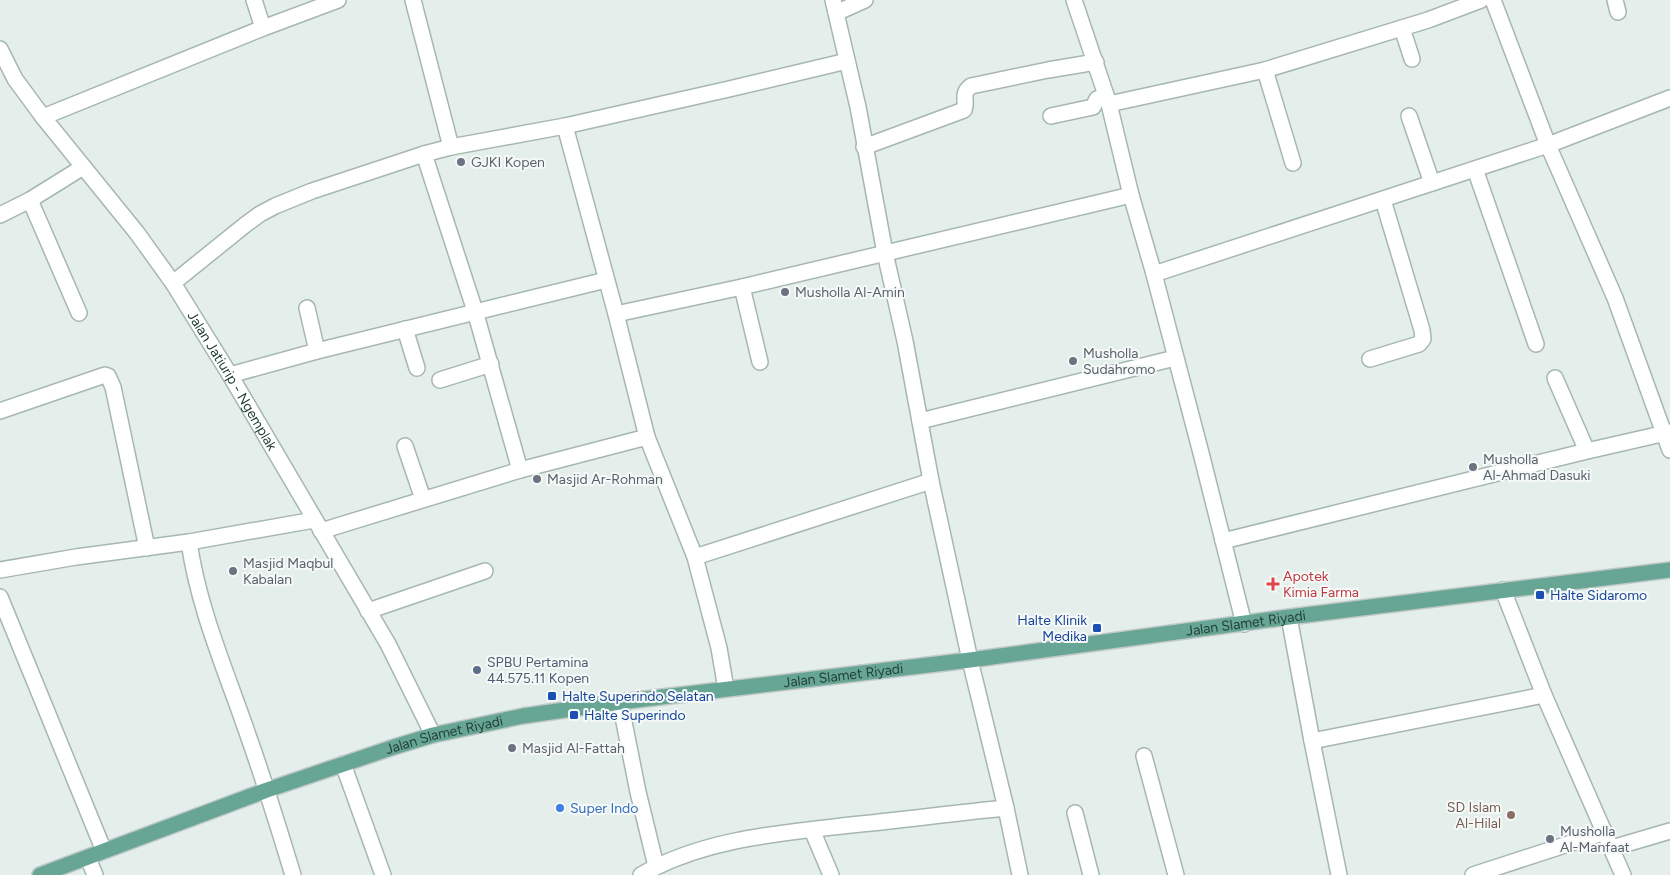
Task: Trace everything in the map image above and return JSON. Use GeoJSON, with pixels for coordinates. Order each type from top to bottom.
{"type":"FeatureCollection","features":[{"type":"Feature","properties":{"kind":"main road","name":"Jalan Slamet Riyadi"},"geometry":{"type":"LineString","coordinates":[[40,875],[267,790],[343,764],[433,735],[523,716],[620,702],[970,660],[1289,617],[1670,570]]}},
{"type":"Feature","properties":{"kind":"street"},"geometry":{"type":"LineString","coordinates":[[254,0],[263,28]]}},
{"type":"Feature","properties":{"kind":"street"},"geometry":{"type":"LineString","coordinates":[[43,117],[263,28],[338,0]]}},
{"type":"Feature","properties":{"kind":"street"},"geometry":{"type":"LineString","coordinates":[[413,0],[451,147]]}},
{"type":"Feature","properties":{"kind":"street"},"geometry":{"type":"LineString","coordinates":[[865,0],[835,6],[858,107],[864,147],[885,254],[905,341],[931,481],[1020,875]]}},
{"type":"Feature","properties":{"kind":"street"},"geometry":{"type":"LineString","coordinates":[[1074,0],[1108,99],[1244,624]]}},
{"type":"Feature","properties":{"kind":"street"},"geometry":{"type":"LineString","coordinates":[[1051,116],[1094,107],[1097,99],[1108,99],[1265,70],[1402,28],[1481,0]]}},
{"type":"Feature","properties":{"kind":"street"},"geometry":{"type":"LineString","coordinates":[[1493,0],[1548,144],[1614,298],[1668,433],[1670,450]]}},
{"type":"Feature","properties":{"kind":"street"},"geometry":{"type":"LineString","coordinates":[[1402,28],[1412,59]]}},
{"type":"Feature","properties":{"kind":"street","name":"Jalan Jatiurip - Ngemplak"},"geometry":{"type":"LineString","coordinates":[[0,49],[15,79],[43,117],[137,233],[173,283],[230,375],[388,644],[433,735]]}},
{"type":"Feature","properties":{"kind":"street"},"geometry":{"type":"LineString","coordinates":[[173,283],[245,225],[274,206],[312,191],[424,154],[451,147],[565,126],[847,61]]}},
{"type":"Feature","properties":{"kind":"street"},"geometry":{"type":"LineString","coordinates":[[864,147],[964,110],[966,106],[964,95],[971,86],[1096,62]]}},
{"type":"Feature","properties":{"kind":"street"},"geometry":{"type":"LineString","coordinates":[[1265,70],[1292,164]]}},
{"type":"Feature","properties":{"kind":"street"},"geometry":{"type":"LineString","coordinates":[[1154,274],[1475,169],[1670,98]]}},
{"type":"Feature","properties":{"kind":"street"},"geometry":{"type":"LineString","coordinates":[[1408,116],[1432,183]]}},
{"type":"Feature","properties":{"kind":"street"},"geometry":{"type":"LineString","coordinates":[[565,126],[647,437],[695,557],[719,648],[726,689]]}},
{"type":"Feature","properties":{"kind":"street"},"geometry":{"type":"LineString","coordinates":[[424,154],[475,311],[520,470]]}},
{"type":"Feature","properties":{"kind":"street"},"geometry":{"type":"LineString","coordinates":[[0,214],[30,200],[83,167]]}},
{"type":"Feature","properties":{"kind":"street"},"geometry":{"type":"LineString","coordinates":[[1475,169],[1536,344]]}},
{"type":"Feature","properties":{"kind":"street"},"geometry":{"type":"LineString","coordinates":[[616,314],[742,287],[1132,196]]}},
{"type":"Feature","properties":{"kind":"street"},"geometry":{"type":"LineString","coordinates":[[30,200],[79,312]]}},
{"type":"Feature","properties":{"kind":"street"},"geometry":{"type":"LineString","coordinates":[[1370,360],[1419,344],[1423,339],[1422,330],[1383,200]]}},
{"type":"Feature","properties":{"kind":"street"},"geometry":{"type":"LineString","coordinates":[[230,375],[475,311],[606,280]]}},
{"type":"Feature","properties":{"kind":"street"},"geometry":{"type":"LineString","coordinates":[[742,287],[760,362]]}},
{"type":"Feature","properties":{"kind":"street"},"geometry":{"type":"LineString","coordinates":[[307,308],[317,351]]}},
{"type":"Feature","properties":{"kind":"street"},"geometry":{"type":"LineString","coordinates":[[405,329],[416,368]]}},
{"type":"Feature","properties":{"kind":"street"},"geometry":{"type":"LineString","coordinates":[[920,421],[1175,358]]}},
{"type":"Feature","properties":{"kind":"street"},"geometry":{"type":"LineString","coordinates":[[440,380],[491,364]]}},
{"type":"Feature","properties":{"kind":"street"},"geometry":{"type":"LineString","coordinates":[[0,411],[78,383],[105,375],[108,376],[113,387],[147,548]]}},
{"type":"Feature","properties":{"kind":"street"},"geometry":{"type":"LineString","coordinates":[[1555,378],[1587,451]]}},
{"type":"Feature","properties":{"kind":"street"},"geometry":{"type":"LineString","coordinates":[[1223,541],[1587,451],[1668,433]]}},
{"type":"Feature","properties":{"kind":"street"},"geometry":{"type":"LineString","coordinates":[[0,570],[76,557],[318,526],[647,437]]}},
{"type":"Feature","properties":{"kind":"street"},"geometry":{"type":"LineString","coordinates":[[405,446],[423,499]]}},
{"type":"Feature","properties":{"kind":"street"},"geometry":{"type":"LineString","coordinates":[[695,557],[931,481]]}},
{"type":"Feature","properties":{"kind":"street"},"geometry":{"type":"LineString","coordinates":[[189,542],[196,584],[202,604],[267,790],[293,875]]}},
{"type":"Feature","properties":{"kind":"street"},"geometry":{"type":"LineString","coordinates":[[368,612],[485,571]]}},
{"type":"Feature","properties":{"kind":"street"},"geometry":{"type":"LineString","coordinates":[[1503,590],[1544,695],[1623,875]]}},
{"type":"Feature","properties":{"kind":"street"},"geometry":{"type":"LineString","coordinates":[[0,597],[104,851]]}},
{"type":"Feature","properties":{"kind":"street"},"geometry":{"type":"LineString","coordinates":[[1289,617],[1339,875]]}},
{"type":"Feature","properties":{"kind":"street"},"geometry":{"type":"LineString","coordinates":[[1312,741],[1544,695]]}},
{"type":"Feature","properties":{"kind":"street"},"geometry":{"type":"LineString","coordinates":[[620,702],[638,792],[656,866]]}},
{"type":"Feature","properties":{"kind":"street"},"geometry":{"type":"LineString","coordinates":[[1144,756],[1176,875]]}},
{"type":"Feature","properties":{"kind":"street"},"geometry":{"type":"LineString","coordinates":[[343,764],[383,875]]}},
{"type":"Feature","properties":{"kind":"street"},"geometry":{"type":"LineString","coordinates":[[640,875],[656,866],[741,840],[1006,808]]}},
{"type":"Feature","properties":{"kind":"street"},"geometry":{"type":"LineString","coordinates":[[1075,813],[1090,875]]}},
{"type":"Feature","properties":{"kind":"street"},"geometry":{"type":"LineString","coordinates":[[812,830],[831,875]]}},
{"type":"Feature","properties":{"kind":"street"},"geometry":{"type":"LineString","coordinates":[[1612,848],[1670,831]]}},
{"type":"Feature","properties":{"kind":"street"},"geometry":{"type":"LineString","coordinates":[[1473,875],[1605,832]]}},
{"type":"Feature","properties":{"kind":"street"},"geometry":{"type":"LineString","coordinates":[[88,858],[95,875]]}},
{"type":"Feature","properties":{"kind":"place","name":"GJKI Kopen"},"geometry":{"type":"Point","coordinates":[461,162]}},
{"type":"Feature","properties":{"kind":"place","name":"Musholla Al-Amin"},"geometry":{"type":"Point","coordinates":[785,292]}},
{"type":"Feature","properties":{"kind":"place","name":"Musholla Sudahromo"},"geometry":{"type":"Point","coordinates":[1073,361]}},
{"type":"Feature","properties":{"kind":"place","name":"Musholla Al-Ahmad Dasuki"},"geometry":{"type":"Point","coordinates":[1473,467]}},
{"type":"Feature","properties":{"kind":"place","name":"Masjid Ar-Rohman"},"geometry":{"type":"Point","coordinates":[537,479]}},
{"type":"Feature","properties":{"kind":"place","name":"Masjid Maqbul Kabalan"},"geometry":{"type":"Point","coordinates":[233,571]}},
{"type":"Feature","properties":{"kind":"place","name":"Apotek Kimia Farma"},"geometry":{"type":"Point","coordinates":[1273,584]}},
{"type":"Feature","properties":{"kind":"place","name":"Halte Sidaromo"},"geometry":{"type":"Point","coordinates":[1540,595]}},
{"type":"Feature","properties":{"kind":"place","name":"Halte Klinik Medika"},"geometry":{"type":"Point","coordinates":[1097,628]}},
{"type":"Feature","properties":{"kind":"place","name":"SPBU Pertamina 44.575.11 Kopen"},"geometry":{"type":"Point","coordinates":[477,670]}},
{"type":"Feature","properties":{"kind":"place","name":"Halte Superindo Selatan"},"geometry":{"type":"Point","coordinates":[552,696]}},
{"type":"Feature","properties":{"kind":"place","name":"Halte Superindo"},"geometry":{"type":"Point","coordinates":[574,715]}},
{"type":"Feature","properties":{"kind":"place","name":"Masjid Al-Fattah"},"geometry":{"type":"Point","coordinates":[512,748]}},
{"type":"Feature","properties":{"kind":"place","name":"Super Indo"},"geometry":{"type":"Point","coordinates":[560,808]}},
{"type":"Feature","properties":{"kind":"place","name":"SD Islam Al-Hilal"},"geometry":{"type":"Point","coordinates":[1511,815]}},
{"type":"Feature","properties":{"kind":"place","name":"Musholla Al-Manfaat"},"geometry":{"type":"Point","coordinates":[1550,839]}}]}
